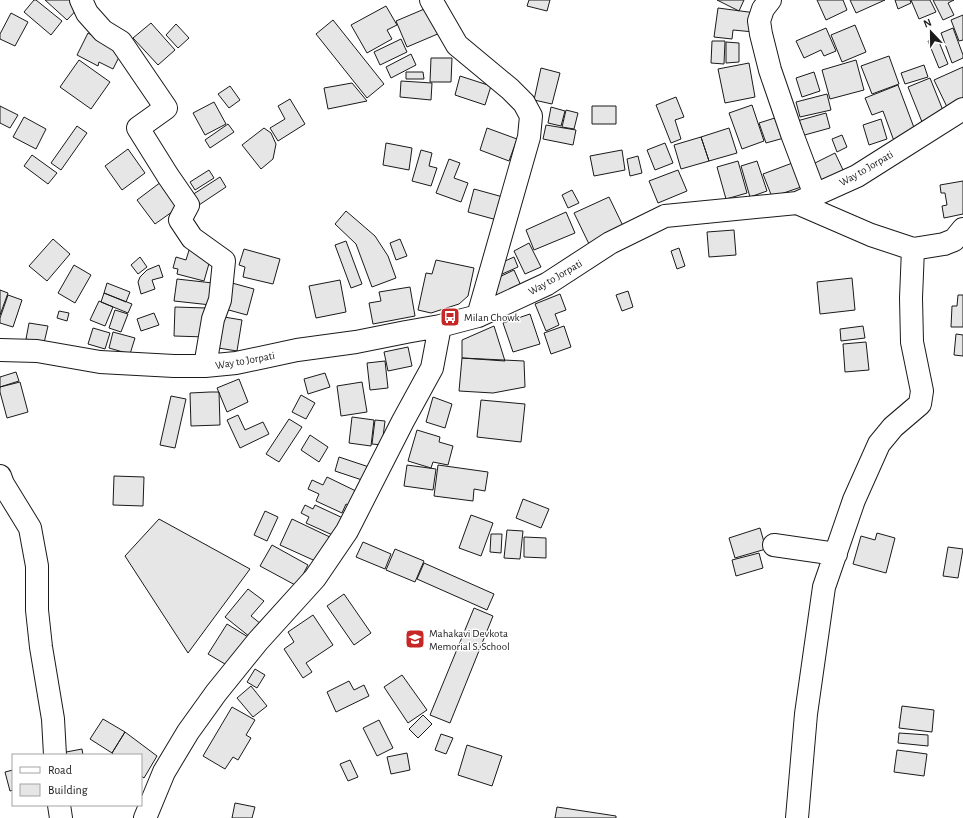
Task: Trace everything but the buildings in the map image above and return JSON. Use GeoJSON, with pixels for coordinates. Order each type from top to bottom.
{"type":"FeatureCollection","features":[{"type":"Feature","properties":{"kind":"street"},"geometry":{"type":"LineString","coordinates":[[81,0],[88,13],[103,31],[121,42],[166,108],[138,128],[188,206],[180,220],[192,238],[224,261],[220,300],[213,319],[205,366]]}},
{"type":"Feature","properties":{"kind":"street"},"geometry":{"type":"LineString","coordinates":[[430,0],[457,45],[524,103],[531,116],[529,137],[478,316]]}},
{"type":"Feature","properties":{"kind":"street"},"geometry":{"type":"LineString","coordinates":[[770,0],[762,9],[759,21],[761,34],[770,70],[792,134],[806,199],[871,235],[913,248],[944,244],[954,240],[963,229]]}},
{"type":"Feature","properties":{"kind":"street","name":"Way to Jorpati"},"geometry":{"type":"LineString","coordinates":[[0,350],[37,351],[100,362],[205,366],[236,363],[297,350],[356,342],[440,326],[478,316],[547,284],[610,243],[665,216],[806,199],[857,176],[963,109]]}},
{"type":"Feature","properties":{"kind":"street"},"geometry":{"type":"LineString","coordinates":[[797,818],[806,714],[824,588],[854,500],[879,444],[893,427],[920,404],[922,391],[912,342],[911,298],[913,248]]}},
{"type":"Feature","properties":{"kind":"street"},"geometry":{"type":"LineString","coordinates":[[145,818],[164,772],[188,732],[216,692],[258,641],[315,578],[347,531],[432,368],[440,326]]}},
{"type":"Feature","properties":{"kind":"street"},"geometry":{"type":"LineString","coordinates":[[0,476],[3,484],[30,528],[37,566],[38,617],[41,647],[53,720],[55,754]]}},
{"type":"Feature","properties":{"kind":"street"},"geometry":{"type":"LineString","coordinates":[[774,545],[836,554]]}},
{"type":"Feature","properties":{"kind":"street"},"geometry":{"type":"LineString","coordinates":[[59,806],[61,818]]}},
{"type":"Feature","properties":{"kind":"place","name":"Milan Chowk"},"geometry":{"type":"Point","coordinates":[450,317]}},
{"type":"Feature","properties":{"kind":"place","name":"Mahakavi Devkota Memorial S. School"},"geometry":{"type":"Point","coordinates":[415,639]}}]}
